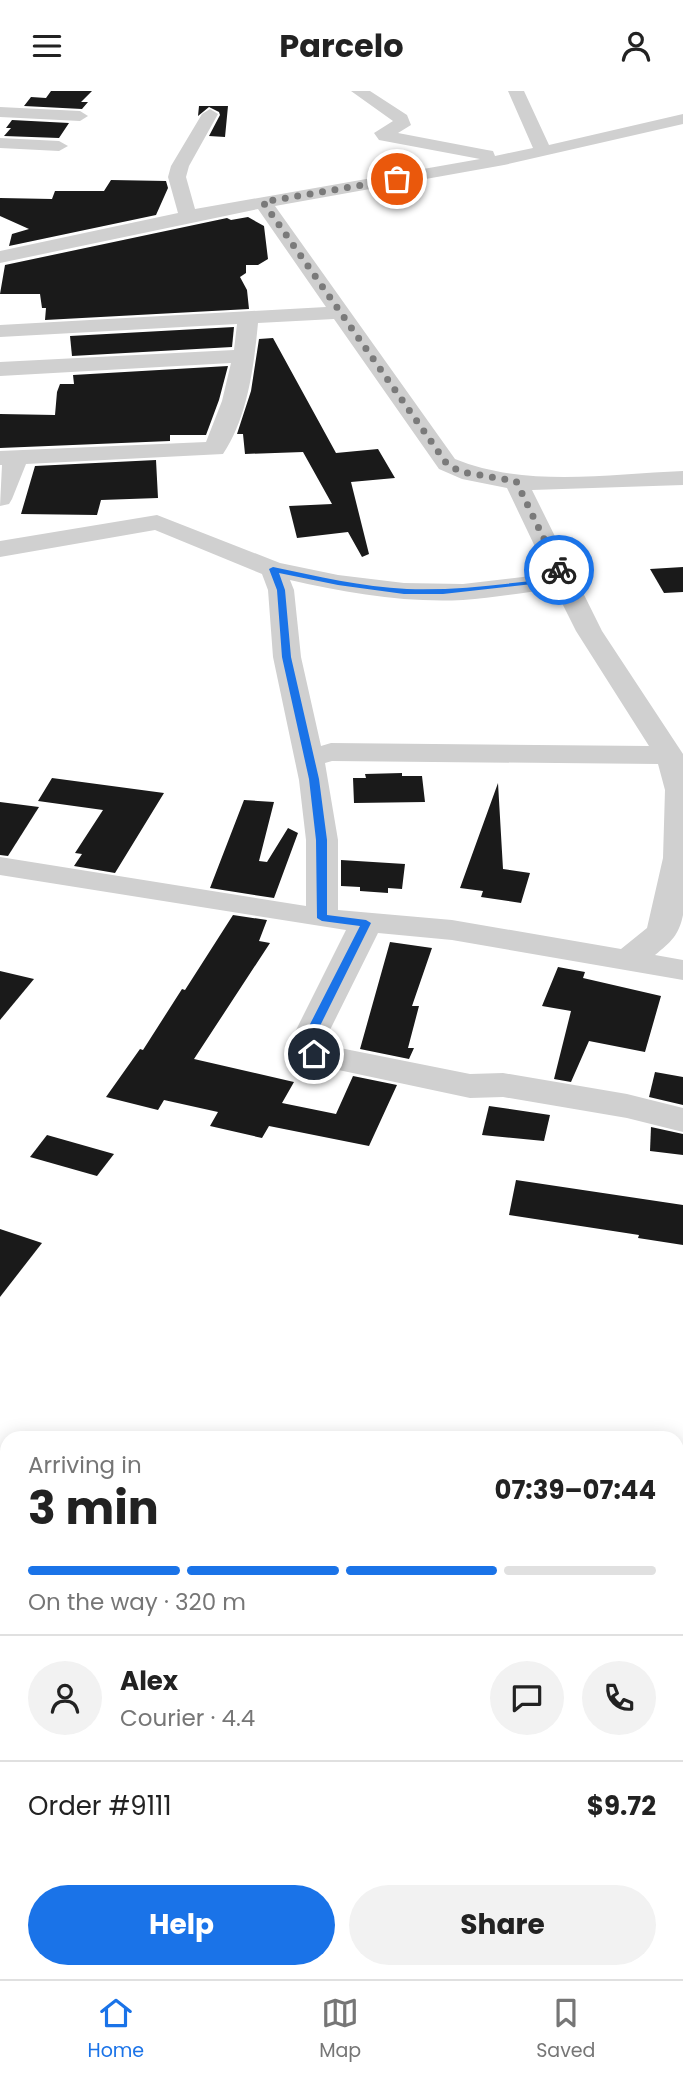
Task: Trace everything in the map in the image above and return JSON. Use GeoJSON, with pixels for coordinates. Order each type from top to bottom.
{"type":"FeatureCollection","features":[{"type":"Feature","properties":{"kind":"street"},"geometry":{"type":"LineString","coordinates":[[359,91],[401,119],[403,125],[383,133],[385,136],[503,160],[534,171]]}},
{"type":"Feature","properties":{"kind":"street"},"geometry":{"type":"LineString","coordinates":[[516,91],[543,151]]}},
{"type":"Feature","properties":{"kind":"street"},"geometry":{"type":"LineString","coordinates":[[0,111],[80,116]]}},
{"type":"Feature","properties":{"kind":"street"},"geometry":{"type":"LineString","coordinates":[[188,216],[177,177],[180,166],[210,114]]}},
{"type":"Feature","properties":{"kind":"street"},"geometry":{"type":"LineString","coordinates":[[0,257],[188,216],[503,160],[683,119]]}},
{"type":"Feature","properties":{"kind":"street"},"geometry":{"type":"LineString","coordinates":[[0,143],[59,146]]}},
{"type":"Feature","properties":{"kind":"street"},"geometry":{"type":"LineString","coordinates":[[263,202],[447,464],[461,472],[516,481],[683,478]]}},
{"type":"Feature","properties":{"kind":"street"},"geometry":{"type":"LineString","coordinates":[[0,331],[340,312]]}},
{"type":"Feature","properties":{"kind":"street"},"geometry":{"type":"LineString","coordinates":[[0,499],[9,458],[215,449],[231,415],[245,356],[248,317]]}},
{"type":"Feature","properties":{"kind":"street"},"geometry":{"type":"LineString","coordinates":[[0,369],[245,356]]}},
{"type":"Feature","properties":{"kind":"street"},"geometry":{"type":"LineString","coordinates":[[516,481],[589,631],[675,766],[680,790],[679,858],[663,932],[627,961]]}},
{"type":"Feature","properties":{"kind":"street"},"geometry":{"type":"LineString","coordinates":[[0,549],[157,522],[273,569],[338,583],[404,591],[463,592],[564,580]]}},
{"type":"Feature","properties":{"kind":"street"},"geometry":{"type":"LineString","coordinates":[[273,569],[281,590],[287,657],[314,779],[321,840],[322,918]]}},
{"type":"Feature","properties":{"kind":"street"},"geometry":{"type":"LineString","coordinates":[[308,758],[331,752],[675,766]]}},
{"type":"Feature","properties":{"kind":"street"},"geometry":{"type":"LineString","coordinates":[[0,866],[322,918],[452,930],[683,971]]}},
{"type":"Feature","properties":{"kind":"street"},"geometry":{"type":"LineString","coordinates":[[366,923],[311,1034],[314,1054],[470,1086],[503,1085],[627,1106],[683,1120]]}},
{"type":"Feature","properties":{"kind":"building"},"geometry":{"type":"Polygon","coordinates":[[[51,91],[92,91],[81,102],[88,102],[82,109],[24,106],[31,97],[46,98],[51,91]]]}},
{"type":"Feature","properties":{"kind":"building"},"geometry":{"type":"Polygon","coordinates":[[[199,106],[228,106],[225,137],[209,136],[219,112],[209,107],[198,116],[199,106]]]}},
{"type":"Feature","properties":{"kind":"building"},"geometry":{"type":"Polygon","coordinates":[[[12,120],[69,123],[59,138],[4,136],[11,128],[6,128],[12,120]]]}},
{"type":"Feature","properties":{"kind":"building"},"geometry":{"type":"Polygon","coordinates":[[[111,180],[166,181],[168,188],[156,215],[9,246],[12,234],[29,229],[0,216],[0,198],[52,199],[55,191],[104,191],[111,180]]]}},
{"type":"Feature","properties":{"kind":"building"},"geometry":{"type":"Polygon","coordinates":[[[248,217],[264,226],[268,259],[258,265],[246,265],[246,273],[240,277],[247,290],[249,309],[45,320],[46,308],[42,308],[40,294],[0,294],[5,265],[227,218],[231,220],[248,217]]]}},
{"type":"Feature","properties":{"kind":"building"},"geometry":{"type":"Polygon","coordinates":[[[234,327],[232,347],[72,356],[70,336],[234,327]]]}},
{"type":"Feature","properties":{"kind":"building"},"geometry":{"type":"Polygon","coordinates":[[[273,338],[336,453],[378,449],[395,478],[351,482],[369,554],[362,557],[348,532],[297,538],[289,506],[332,504],[303,452],[245,454],[243,434],[237,434],[251,391],[259,339],[273,338]]]}},
{"type":"Feature","properties":{"kind":"building"},"geometry":{"type":"Polygon","coordinates":[[[228,366],[206,435],[170,435],[170,441],[0,448],[0,414],[55,415],[60,384],[74,384],[73,375],[228,366]]]}},
{"type":"Feature","properties":{"kind":"building"},"geometry":{"type":"Polygon","coordinates":[[[156,460],[158,498],[101,500],[97,515],[21,514],[35,466],[156,460]]]}},
{"type":"Feature","properties":{"kind":"building"},"geometry":{"type":"Polygon","coordinates":[[[683,567],[683,592],[664,593],[650,569],[683,567]]]}},
{"type":"Feature","properties":{"kind":"building"},"geometry":{"type":"Polygon","coordinates":[[[402,773],[402,776],[422,776],[425,802],[354,803],[353,778],[366,778],[365,774],[402,773]]]}},
{"type":"Feature","properties":{"kind":"building"},"geometry":{"type":"Polygon","coordinates":[[[52,778],[164,793],[115,873],[74,866],[82,854],[75,853],[103,810],[38,801],[52,778]]]}},
{"type":"Feature","properties":{"kind":"building"},"geometry":{"type":"Polygon","coordinates":[[[498,783],[503,869],[530,873],[521,903],[481,897],[483,891],[460,888],[498,783]]]}},
{"type":"Feature","properties":{"kind":"building"},"geometry":{"type":"Polygon","coordinates":[[[244,800],[274,802],[259,861],[267,862],[288,828],[298,833],[274,898],[210,888],[244,800]]]}},
{"type":"Feature","properties":{"kind":"building"},"geometry":{"type":"Polygon","coordinates":[[[0,802],[39,807],[8,856],[0,855],[0,802]]]}},
{"type":"Feature","properties":{"kind":"building"},"geometry":{"type":"Polygon","coordinates":[[[341,860],[405,864],[402,889],[388,888],[388,893],[360,891],[360,887],[341,886],[341,860]]]}},
{"type":"Feature","properties":{"kind":"building"},"geometry":{"type":"Polygon","coordinates":[[[233,915],[267,920],[259,941],[270,943],[194,1059],[294,1082],[282,1103],[336,1114],[353,1076],[397,1085],[369,1146],[269,1126],[262,1138],[210,1126],[218,1112],[164,1100],[158,1110],[106,1097],[140,1049],[143,1050],[182,989],[185,990],[233,915]]]}},
{"type":"Feature","properties":{"kind":"building"},"geometry":{"type":"Polygon","coordinates":[[[390,942],[432,948],[412,1006],[419,1006],[408,1048],[414,1048],[409,1059],[360,1049],[390,942]]]}},
{"type":"Feature","properties":{"kind":"building"},"geometry":{"type":"Polygon","coordinates":[[[558,967],[585,972],[583,978],[661,996],[645,1052],[589,1041],[571,1082],[554,1079],[571,1011],[542,1006],[558,967]]]}},
{"type":"Feature","properties":{"kind":"building"},"geometry":{"type":"Polygon","coordinates":[[[0,971],[34,979],[0,1020],[0,971]]]}},
{"type":"Feature","properties":{"kind":"building"},"geometry":{"type":"Polygon","coordinates":[[[655,1072],[683,1077],[683,1105],[649,1097],[655,1072]]]}},
{"type":"Feature","properties":{"kind":"building"},"geometry":{"type":"Polygon","coordinates":[[[489,1106],[550,1115],[544,1141],[482,1135],[489,1106]]]}},
{"type":"Feature","properties":{"kind":"building"},"geometry":{"type":"Polygon","coordinates":[[[651,1127],[683,1134],[683,1155],[650,1151],[651,1127]]]}},
{"type":"Feature","properties":{"kind":"building"},"geometry":{"type":"Polygon","coordinates":[[[47,1135],[114,1154],[97,1176],[30,1157],[47,1135]]]}},
{"type":"Feature","properties":{"kind":"building"},"geometry":{"type":"Polygon","coordinates":[[[516,1180],[683,1205],[683,1245],[638,1238],[639,1235],[509,1215],[516,1180]]]}},
{"type":"Feature","properties":{"kind":"building"},"geometry":{"type":"Polygon","coordinates":[[[0,1229],[42,1243],[0,1297],[0,1229]]]}},
{"type":"Feature","properties":{"kind":"way so far"},"geometry":{"type":"LineString","coordinates":[[397,179],[263,202],[447,464],[461,472],[516,481],[559,570]]}},
{"type":"Feature","properties":{"kind":"route"},"geometry":{"type":"LineString","coordinates":[[314,1054],[311,1034],[366,923],[322,918],[321,840],[314,779],[287,657],[281,590],[273,569],[338,583],[404,591],[443,592],[564,580],[559,570]]}}]}
